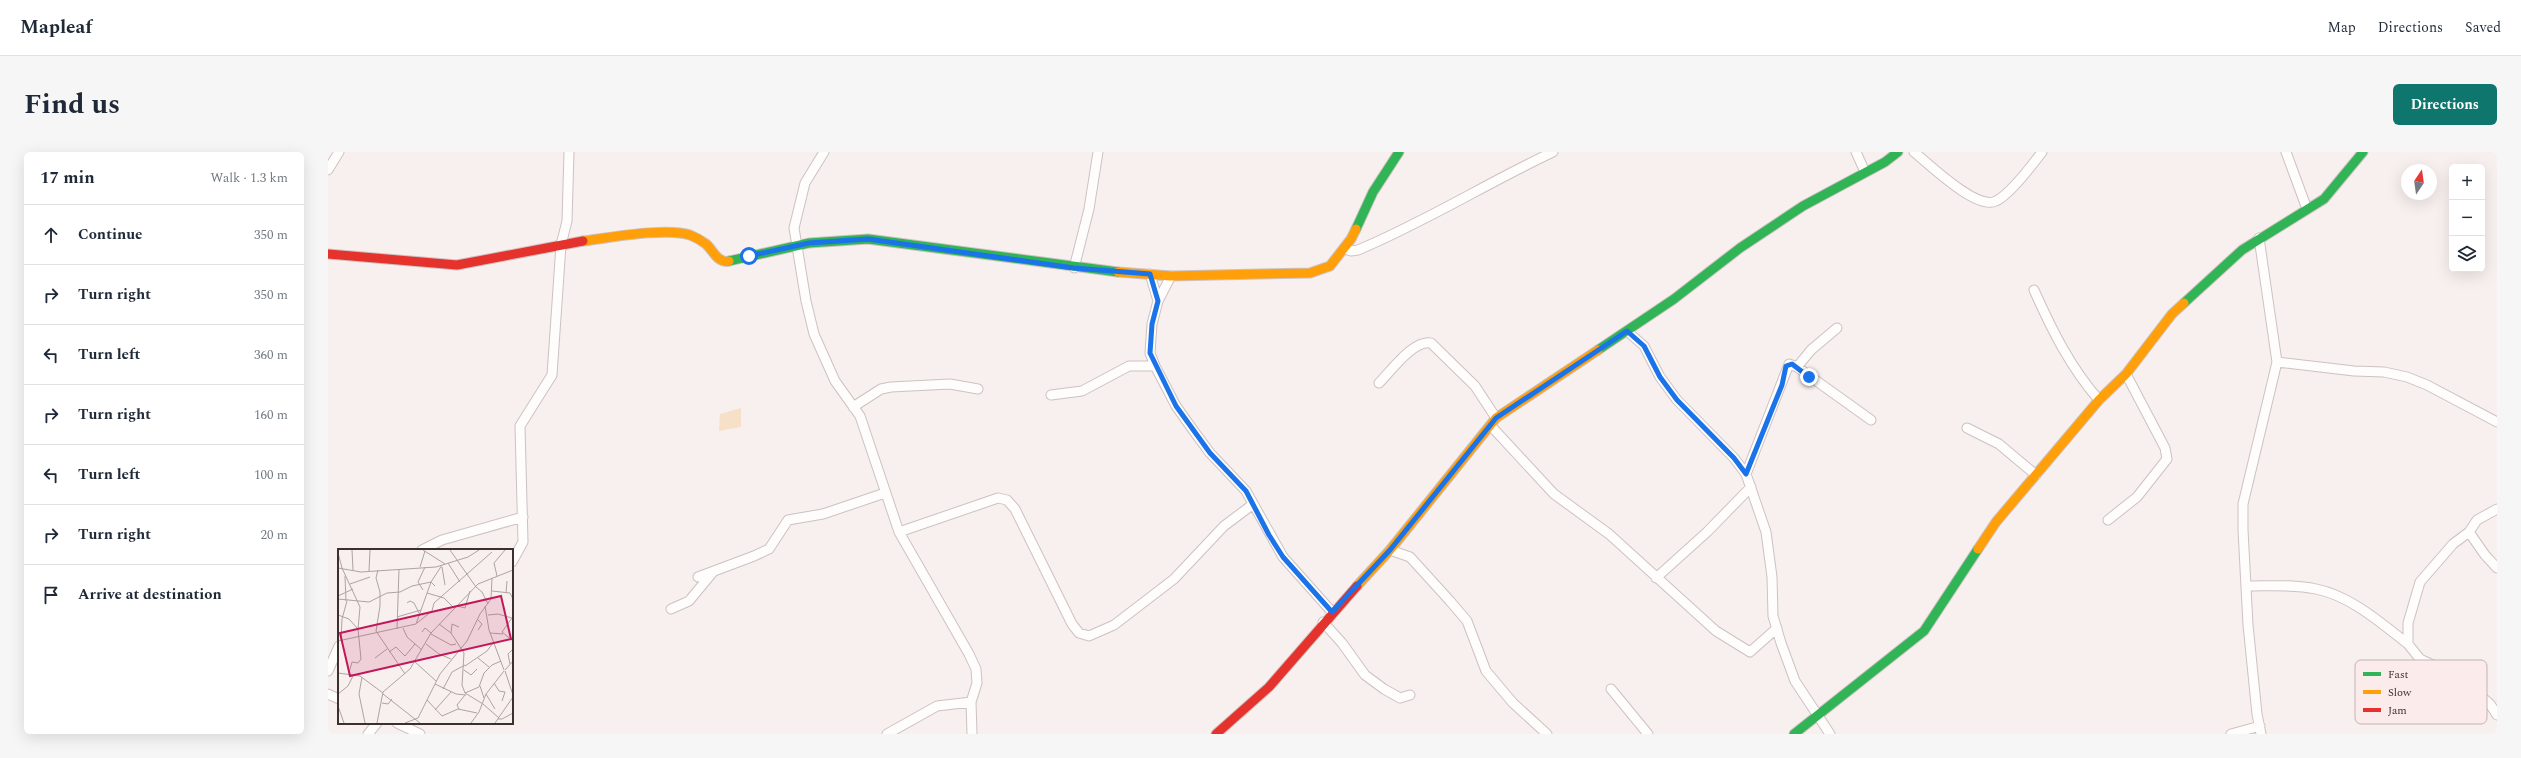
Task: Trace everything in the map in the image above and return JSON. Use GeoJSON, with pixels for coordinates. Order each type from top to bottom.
{"type":"FeatureCollection","features":[{"type":"Feature","properties":{"kind":"street"},"geometry":{"type":"LineString","coordinates":[[328,170],[338,152]]}},
{"type":"Feature","properties":{"kind":"street"},"geometry":{"type":"LineString","coordinates":[[513,560],[523,542],[520,426],[552,375],[561,245],[567,221],[569,152]]}},
{"type":"Feature","properties":{"kind":"street"},"geometry":{"type":"LineString","coordinates":[[824,152],[804,183],[794,228],[806,301],[814,334],[835,381],[860,416],[899,532],[973,664],[978,683],[971,702],[972,734]]}},
{"type":"Feature","properties":{"kind":"street"},"geometry":{"type":"LineString","coordinates":[[1074,268],[1089,209],[1098,152]]}},
{"type":"Feature","properties":{"kind":"street"},"geometry":{"type":"LineString","coordinates":[[328,254],[457,265],[532,249],[629,235],[677,233],[689,235],[706,244],[717,257],[726,262],[798,245],[875,240],[1074,268],[1171,276],[1310,273],[1330,266],[1344,249],[1351,239],[1373,192],[1399,152]]}},
{"type":"Feature","properties":{"kind":"street"},"geometry":{"type":"LineString","coordinates":[[1344,249],[1351,252],[1358,250],[1423,220],[1501,177],[1553,152]]}},
{"type":"Feature","properties":{"kind":"street"},"geometry":{"type":"LineString","coordinates":[[1856,152],[1865,172]]}},
{"type":"Feature","properties":{"kind":"street"},"geometry":{"type":"LineString","coordinates":[[1216,734],[1269,687],[1323,622],[1390,550],[1494,422],[1674,299],[1740,248],[1803,206],[1885,162],[1898,152]]}},
{"type":"Feature","properties":{"kind":"street"},"geometry":{"type":"LineString","coordinates":[[1914,152],[1972,198],[1986,202],[1996,202],[2032,166],[2042,152]]}},
{"type":"Feature","properties":{"kind":"street"},"geometry":{"type":"LineString","coordinates":[[2286,152],[2307,209]]}},
{"type":"Feature","properties":{"kind":"street"},"geometry":{"type":"LineString","coordinates":[[1794,734],[1924,631],[1996,522],[2099,400],[2126,374],[2172,314],[2212,276],[2259,238],[2324,199],[2364,152]]}},
{"type":"Feature","properties":{"kind":"street"},"geometry":{"type":"LineString","coordinates":[[2231,734],[2260,730],[2246,586],[2243,504],[2277,362],[2259,238]]}},
{"type":"Feature","properties":{"kind":"street"},"geometry":{"type":"LineString","coordinates":[[1150,274],[1158,301]]}},
{"type":"Feature","properties":{"kind":"street"},"geometry":{"type":"LineString","coordinates":[[1171,276],[1158,301],[1152,324],[1150,353],[1155,366],[1176,406],[1210,453],[1246,491],[1252,505],[1283,557],[1332,612]]}},
{"type":"Feature","properties":{"kind":"street"},"geometry":{"type":"LineString","coordinates":[[2034,290],[2059,345],[2084,383],[2099,400]]}},
{"type":"Feature","properties":{"kind":"street"},"geometry":{"type":"LineString","coordinates":[[1797,367],[1811,350],[1837,328]]}},
{"type":"Feature","properties":{"kind":"street"},"geometry":{"type":"LineString","coordinates":[[1627,331],[1644,346],[1660,377],[1677,400],[1734,458],[1746,474],[1752,487],[1766,532],[1772,577],[1773,616],[1795,681],[1830,734]]}},
{"type":"Feature","properties":{"kind":"street"},"geometry":{"type":"LineString","coordinates":[[1379,383],[1413,348],[1426,341],[1431,342],[1475,386],[1494,422],[1554,494],[1609,534],[1716,631],[1750,652],[1777,628]]}},
{"type":"Feature","properties":{"kind":"street"},"geometry":{"type":"LineString","coordinates":[[2277,362],[2347,371],[2384,372],[2407,377],[2427,384],[2497,422]]}},
{"type":"Feature","properties":{"kind":"street"},"geometry":{"type":"LineString","coordinates":[[1746,474],[1782,385],[1786,366],[1792,364],[1797,367],[1871,420]]}},
{"type":"Feature","properties":{"kind":"street"},"geometry":{"type":"LineString","coordinates":[[1051,395],[1082,391],[1129,366],[1155,366]]}},
{"type":"Feature","properties":{"kind":"street"},"geometry":{"type":"LineString","coordinates":[[2108,520],[2137,497],[2167,459],[2165,448],[2126,374]]}},
{"type":"Feature","properties":{"kind":"street"},"geometry":{"type":"LineString","coordinates":[[853,407],[881,389],[891,387],[950,384],[978,389]]}},
{"type":"Feature","properties":{"kind":"street"},"geometry":{"type":"LineString","coordinates":[[1967,428],[1999,444],[2036,475]]}},
{"type":"Feature","properties":{"kind":"street"},"geometry":{"type":"LineString","coordinates":[[1656,578],[1707,532],[1752,487]]}},
{"type":"Feature","properties":{"kind":"street"},"geometry":{"type":"LineString","coordinates":[[698,577],[768,549],[788,520],[824,514],[885,493]]}},
{"type":"Feature","properties":{"kind":"street"},"geometry":{"type":"LineString","coordinates":[[899,532],[998,498],[1007,500],[1015,509],[1072,624],[1079,633],[1089,636],[1120,620],[1174,579],[1224,526],[1252,505]]}},
{"type":"Feature","properties":{"kind":"street"},"geometry":{"type":"LineString","coordinates":[[2408,644],[2408,623],[2420,582],[2453,544],[2469,532],[2476,520],[2497,509]]}},
{"type":"Feature","properties":{"kind":"street"},"geometry":{"type":"LineString","coordinates":[[424,549],[442,540],[523,517]]}},
{"type":"Feature","properties":{"kind":"street"},"geometry":{"type":"LineString","coordinates":[[2469,532],[2484,554],[2497,568]]}},
{"type":"Feature","properties":{"kind":"street"},"geometry":{"type":"LineString","coordinates":[[1390,550],[1410,557],[1467,621],[1486,671],[1514,703],[1544,733]]}},
{"type":"Feature","properties":{"kind":"street"},"geometry":{"type":"LineString","coordinates":[[671,609],[690,601],[714,571]]}},
{"type":"Feature","properties":{"kind":"street"},"geometry":{"type":"LineString","coordinates":[[2246,586],[2285,585],[2318,589],[2338,596],[2370,614],[2408,644],[2422,660]]}},
{"type":"Feature","properties":{"kind":"street"},"geometry":{"type":"LineString","coordinates":[[1323,622],[1342,643],[1365,675],[1384,689],[1400,698],[1410,695]]}},
{"type":"Feature","properties":{"kind":"street"},"geometry":{"type":"LineString","coordinates":[[328,671],[338,648]]}},
{"type":"Feature","properties":{"kind":"street"},"geometry":{"type":"LineString","coordinates":[[1610,689],[1648,734]]}},
{"type":"Feature","properties":{"kind":"street"},"geometry":{"type":"LineString","coordinates":[[328,694],[338,699]]}},
{"type":"Feature","properties":{"kind":"street"},"geometry":{"type":"LineString","coordinates":[[2487,701],[2497,715]]}},
{"type":"Feature","properties":{"kind":"street"},"geometry":{"type":"LineString","coordinates":[[887,734],[937,706],[971,702]]}},
{"type":"Feature","properties":{"kind":"street"},"geometry":{"type":"LineString","coordinates":[[368,734],[376,724]]}},
{"type":"Feature","properties":{"kind":"street"},"geometry":{"type":"LineString","coordinates":[[399,724],[420,734]]}},
{"type":"Feature","properties":{"kind":"shaded area"},"geometry":{"type":"Polygon","coordinates":[[[741,408],[741,427],[719,431],[720,414],[741,408]]]}},
{"type":"Feature","properties":{"kind":"traffic: fast"},"geometry":{"type":"LineString","coordinates":[[1356,229],[1373,192],[1399,152]]}},
{"type":"Feature","properties":{"kind":"traffic: fast"},"geometry":{"type":"LineString","coordinates":[[1598,350],[1674,299],[1740,248],[1803,206],[1885,162],[1898,152]]}},
{"type":"Feature","properties":{"kind":"traffic: fast"},"geometry":{"type":"LineString","coordinates":[[2184,303],[2242,250],[2324,199],[2363,152]]}},
{"type":"Feature","properties":{"kind":"traffic: fast"},"geometry":{"type":"LineString","coordinates":[[729,261],[809,243],[868,239],[1118,272]]}},
{"type":"Feature","properties":{"kind":"traffic: fast"},"geometry":{"type":"LineString","coordinates":[[1794,734],[1924,631],[1978,549]]}},
{"type":"Feature","properties":{"kind":"traffic: slow"},"geometry":{"type":"LineString","coordinates":[[1118,272],[1171,276],[1310,273],[1330,266],[1351,239],[1356,229]]}},
{"type":"Feature","properties":{"kind":"traffic: slow"},"geometry":{"type":"LineString","coordinates":[[583,241],[637,234],[667,232],[680,233],[690,235],[698,239],[706,244],[719,259],[729,261]]}},
{"type":"Feature","properties":{"kind":"traffic: slow"},"geometry":{"type":"LineString","coordinates":[[1978,549],[1996,522],[2099,400],[2126,374],[2172,314],[2184,303]]}},
{"type":"Feature","properties":{"kind":"traffic: slow"},"geometry":{"type":"LineString","coordinates":[[1357,586],[1390,550],[1496,418],[1598,350]]}},
{"type":"Feature","properties":{"kind":"traffic: jam"},"geometry":{"type":"LineString","coordinates":[[328,254],[457,265],[583,241]]}},
{"type":"Feature","properties":{"kind":"traffic: jam"},"geometry":{"type":"LineString","coordinates":[[1216,734],[1269,687],[1357,586]]}},
{"type":"Feature","properties":{"kind":"route"},"geometry":{"type":"LineString","coordinates":[[749,256],[809,243],[868,239],[1074,268],[1122,273],[1150,274],[1158,301],[1152,324],[1150,353],[1155,366],[1167,386],[1176,406],[1210,453],[1246,491],[1252,505],[1283,557],[1320,601],[1332,612],[1390,550],[1496,418],[1514,408],[1627,331],[1644,346],[1660,377],[1691,417],[1718,440],[1746,474],[1782,385],[1786,366],[1792,364],[1809,377]]}}]}
